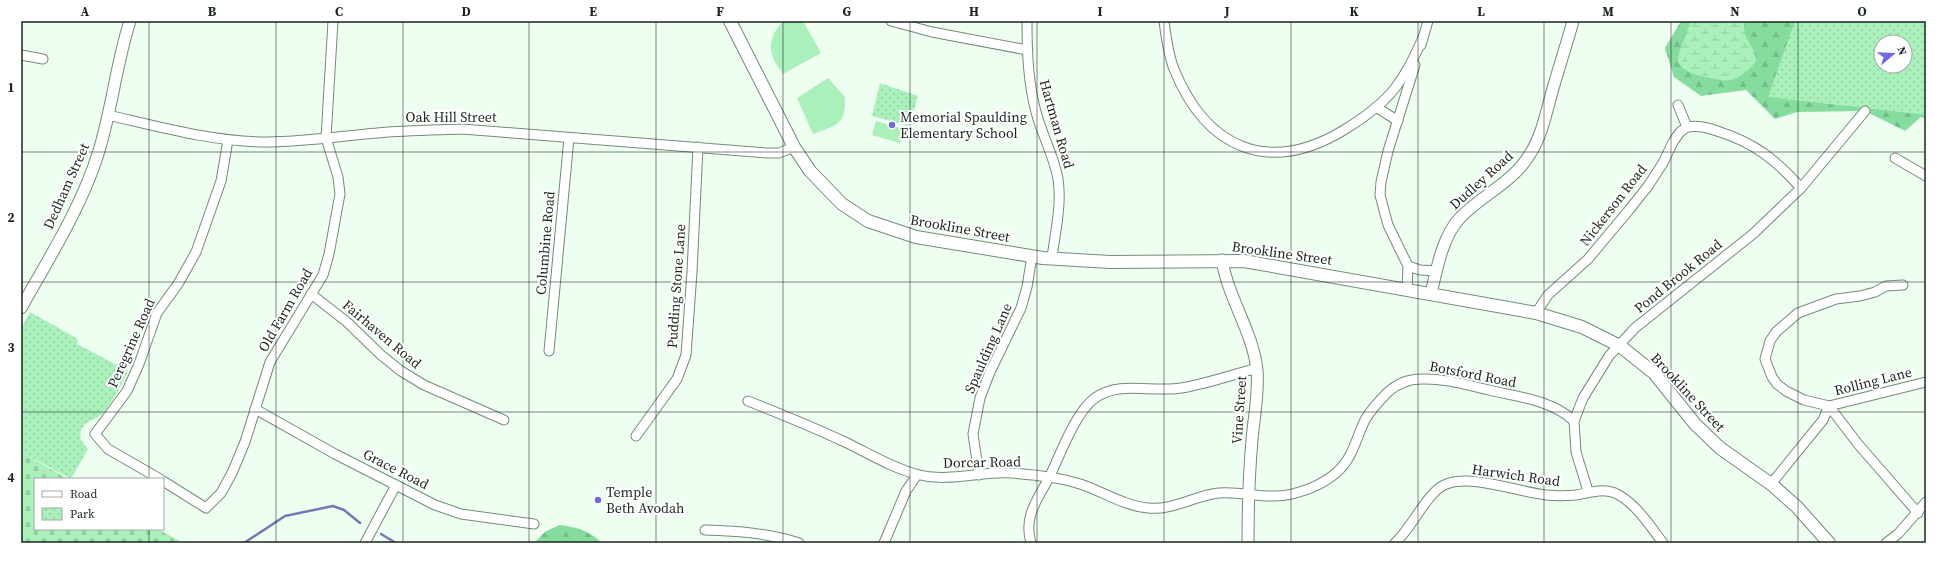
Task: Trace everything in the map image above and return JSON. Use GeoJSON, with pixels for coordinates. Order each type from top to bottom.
{"type":"FeatureCollection","features":[{"type":"Feature","properties":{"kind":"main road","name":"Brookline Street"},"geometry":{"type":"LineString","coordinates":[[730,21],[794,148],[810,171],[829,192],[842,204],[868,221],[916,237],[1032,256],[1110,262],[1244,260],[1536,312],[1582,327],[1620,346],[1654,373],[1695,424],[1720,448],[1770,484],[1797,507],[1829,543]]}},
{"type":"Feature","properties":{"kind":"street","name":"Dedham Street"},"geometry":{"type":"LineString","coordinates":[[21,308],[64,231],[98,155],[130,21]]}},
{"type":"Feature","properties":{"kind":"street","name":"Old Farm Road"},"geometry":{"type":"LineString","coordinates":[[164,482],[188,495],[206,508],[217,497],[237,463],[270,362],[323,276],[329,254],[340,194],[338,177],[326,138],[332,21]]}},
{"type":"Feature","properties":{"kind":"street"},"geometry":{"type":"LineString","coordinates":[[891,21],[932,32],[1026,50]]}},
{"type":"Feature","properties":{"kind":"street","name":"Hartman Road"},"geometry":{"type":"LineString","coordinates":[[1027,21],[1026,50],[1029,83],[1036,113],[1054,161],[1058,180],[1059,203],[1052,258]]}},
{"type":"Feature","properties":{"kind":"street"},"geometry":{"type":"LineString","coordinates":[[1164,21],[1174,67],[1189,100],[1208,124],[1237,146],[1254,151],[1291,151],[1309,146],[1332,137],[1356,122],[1376,107],[1394,89],[1405,75],[1422,40]]}},
{"type":"Feature","properties":{"kind":"street"},"geometry":{"type":"LineString","coordinates":[[1407,290],[1408,266],[1388,225],[1380,195],[1381,182],[1388,151],[1428,21]]}},
{"type":"Feature","properties":{"kind":"street","name":"Dudley Road"},"geometry":{"type":"LineString","coordinates":[[1431,293],[1436,271],[1450,231],[1458,220],[1480,200],[1511,177],[1531,154],[1542,127],[1573,21]]}},
{"type":"Feature","properties":{"kind":"street"},"geometry":{"type":"LineString","coordinates":[[21,55],[43,59]]}},
{"type":"Feature","properties":{"kind":"street"},"geometry":{"type":"LineString","coordinates":[[1678,105],[1687,127],[1694,126],[1707,128],[1751,144],[1768,155],[1801,188]]}},
{"type":"Feature","properties":{"kind":"street"},"geometry":{"type":"LineString","coordinates":[[1376,107],[1398,121]]}},
{"type":"Feature","properties":{"kind":"street","name":"Pond Brook Road"},"geometry":{"type":"LineString","coordinates":[[1588,491],[1576,452],[1574,421],[1583,398],[1609,356],[1636,328],[1754,234],[1801,188],[1864,111]]}},
{"type":"Feature","properties":{"kind":"street","name":"Oak Hill Street"},"geometry":{"type":"LineString","coordinates":[[108,115],[228,140],[269,142],[383,132],[462,129],[544,134],[569,138],[766,153],[779,153],[794,148]]}},
{"type":"Feature","properties":{"kind":"street","name":"Nickerson Road"},"geometry":{"type":"LineString","coordinates":[[1536,312],[1548,295],[1588,259],[1629,210],[1663,163],[1672,142],[1680,132],[1687,127]]}},
{"type":"Feature","properties":{"kind":"street","name":"Columbine Road"},"geometry":{"type":"LineString","coordinates":[[549,351],[569,138]]}},
{"type":"Feature","properties":{"kind":"street","name":"Peregrine Road"},"geometry":{"type":"LineString","coordinates":[[158,478],[108,449],[95,434],[127,391],[140,364],[157,314],[178,284],[196,252],[220,181],[228,140]]}},
{"type":"Feature","properties":{"kind":"street","name":"Pudding Stone Lane"},"geometry":{"type":"LineString","coordinates":[[636,436],[677,379],[686,356],[698,147]]}},
{"type":"Feature","properties":{"kind":"street"},"geometry":{"type":"LineString","coordinates":[[1895,158],[1926,176]]}},
{"type":"Feature","properties":{"kind":"street","name":"Spaulding Lane"},"geometry":{"type":"LineString","coordinates":[[979,475],[973,434],[980,398],[990,372],[1021,308],[1027,287],[1032,256]]}},
{"type":"Feature","properties":{"kind":"street","name":"Vine Street"},"geometry":{"type":"LineString","coordinates":[[1222,260],[1225,275],[1252,348],[1257,368],[1257,401],[1248,493],[1248,543]]}},
{"type":"Feature","properties":{"kind":"street"},"geometry":{"type":"LineString","coordinates":[[1408,266],[1420,270],[1436,271]]}},
{"type":"Feature","properties":{"kind":"street"},"geometry":{"type":"LineString","coordinates":[[1903,285],[1886,286],[1868,294],[1822,303],[1798,313],[1776,332],[1770,341],[1766,359],[1772,377],[1777,384],[1786,391],[1804,400],[1829,406],[1858,444],[1918,513]]}},
{"type":"Feature","properties":{"kind":"street","name":"Fairhaven Road"},"geometry":{"type":"LineString","coordinates":[[311,294],[347,322],[381,355],[401,371],[424,384],[504,420]]}},
{"type":"Feature","properties":{"kind":"street"},"geometry":{"type":"LineString","coordinates":[[1031,543],[1028,524],[1034,501],[1049,478],[1070,433],[1083,411],[1094,398],[1118,388],[1164,390],[1181,388],[1257,368]]}},
{"type":"Feature","properties":{"kind":"street","name":"Botsford Road"},"geometry":{"type":"LineString","coordinates":[[1248,493],[1267,496],[1289,495],[1306,490],[1338,472],[1352,453],[1365,419],[1375,405],[1395,386],[1420,378],[1438,380],[1524,398],[1555,408],[1565,413],[1574,421]]}},
{"type":"Feature","properties":{"kind":"street","name":"Rolling Lane"},"geometry":{"type":"LineString","coordinates":[[1770,484],[1824,420],[1829,406],[1926,382]]}},
{"type":"Feature","properties":{"kind":"street","name":"Dorcar Road"},"geometry":{"type":"LineString","coordinates":[[748,401],[797,420],[917,475],[942,477],[1008,473],[1049,478],[1078,483],[1146,508],[1157,509],[1216,493],[1248,493]]}},
{"type":"Feature","properties":{"kind":"street","name":"Grace Road"},"geometry":{"type":"LineString","coordinates":[[256,408],[435,505],[461,514],[534,524]]}},
{"type":"Feature","properties":{"kind":"street"},"geometry":{"type":"LineString","coordinates":[[884,543],[903,497],[917,475]]}},
{"type":"Feature","properties":{"kind":"street","name":"Harwich Road"},"geometry":{"type":"LineString","coordinates":[[1395,543],[1408,530],[1434,493],[1444,485],[1466,481],[1546,495],[1578,494],[1588,491],[1603,490],[1614,493],[1624,498],[1640,514],[1663,543]]}},
{"type":"Feature","properties":{"kind":"street"},"geometry":{"type":"LineString","coordinates":[[365,543],[396,485]]}},
{"type":"Feature","properties":{"kind":"street"},"geometry":{"type":"LineString","coordinates":[[1886,543],[1898,534],[1918,513],[1926,502]]}},
{"type":"Feature","properties":{"kind":"street"},"geometry":{"type":"LineString","coordinates":[[705,530],[744,531],[775,536],[799,543]]}},
{"type":"Feature","properties":{"kind":"green space"},"geometry":{"type":"Polygon","coordinates":[[[785,21],[803,21],[821,53],[783,74],[776,64],[771,50],[771,45],[775,31],[785,21]]]}},
{"type":"Feature","properties":{"kind":"green space"},"geometry":{"type":"Polygon","coordinates":[[[1681,21],[1863,21],[1846,46],[1873,65],[1873,74],[1887,74],[1926,101],[1926,119],[1921,117],[1905,131],[1865,111],[1797,112],[1775,119],[1746,90],[1701,96],[1674,77],[1665,48],[1681,21]]]}},
{"type":"Feature","properties":{"kind":"green space"},"geometry":{"type":"Polygon","coordinates":[[[1691,21],[1745,21],[1744,28],[1746,38],[1755,54],[1755,63],[1736,79],[1732,80],[1701,76],[1684,69],[1678,62],[1678,56],[1691,21]]]}},
{"type":"Feature","properties":{"kind":"green space"},"geometry":{"type":"Polygon","coordinates":[[[1795,21],[1926,21],[1926,115],[1768,97],[1795,21]]]}},
{"type":"Feature","properties":{"kind":"green space"},"geometry":{"type":"Polygon","coordinates":[[[828,78],[845,97],[844,113],[842,119],[834,126],[813,134],[797,98],[828,78]]]}},
{"type":"Feature","properties":{"kind":"green space"},"geometry":{"type":"Polygon","coordinates":[[[880,83],[918,96],[909,126],[872,116],[880,83]]]}},
{"type":"Feature","properties":{"kind":"green space"},"geometry":{"type":"Polygon","coordinates":[[[876,121],[904,129],[900,143],[872,135],[876,121]]]}},
{"type":"Feature","properties":{"kind":"green space"},"geometry":{"type":"Polygon","coordinates":[[[30,312],[78,339],[77,344],[128,371],[109,406],[99,417],[87,423],[82,429],[80,433],[81,440],[88,449],[72,478],[21,452],[21,328],[30,312]]]}},
{"type":"Feature","properties":{"kind":"green space"},"geometry":{"type":"Polygon","coordinates":[[[21,452],[66,478],[34,478],[34,530],[160,530],[183,543],[21,543],[21,452]]]}},
{"type":"Feature","properties":{"kind":"green space"},"geometry":{"type":"Polygon","coordinates":[[[560,525],[583,530],[602,543],[534,543],[546,531],[560,525]]]}},
{"type":"Feature","properties":{"kind":"waterway"},"geometry":{"type":"LineString","coordinates":[[244,543],[285,516],[333,506],[344,510],[360,523]]}},
{"type":"Feature","properties":{"kind":"waterway"},"geometry":{"type":"LineString","coordinates":[[381,534],[396,543]]}},
{"type":"Feature","properties":{"kind":"place","name":"Memorial Spaulding Elementary School"},"geometry":{"type":"Point","coordinates":[892,125]}},
{"type":"Feature","properties":{"kind":"place","name":"Temple Beth Avodah"},"geometry":{"type":"Point","coordinates":[598,500]}}]}
